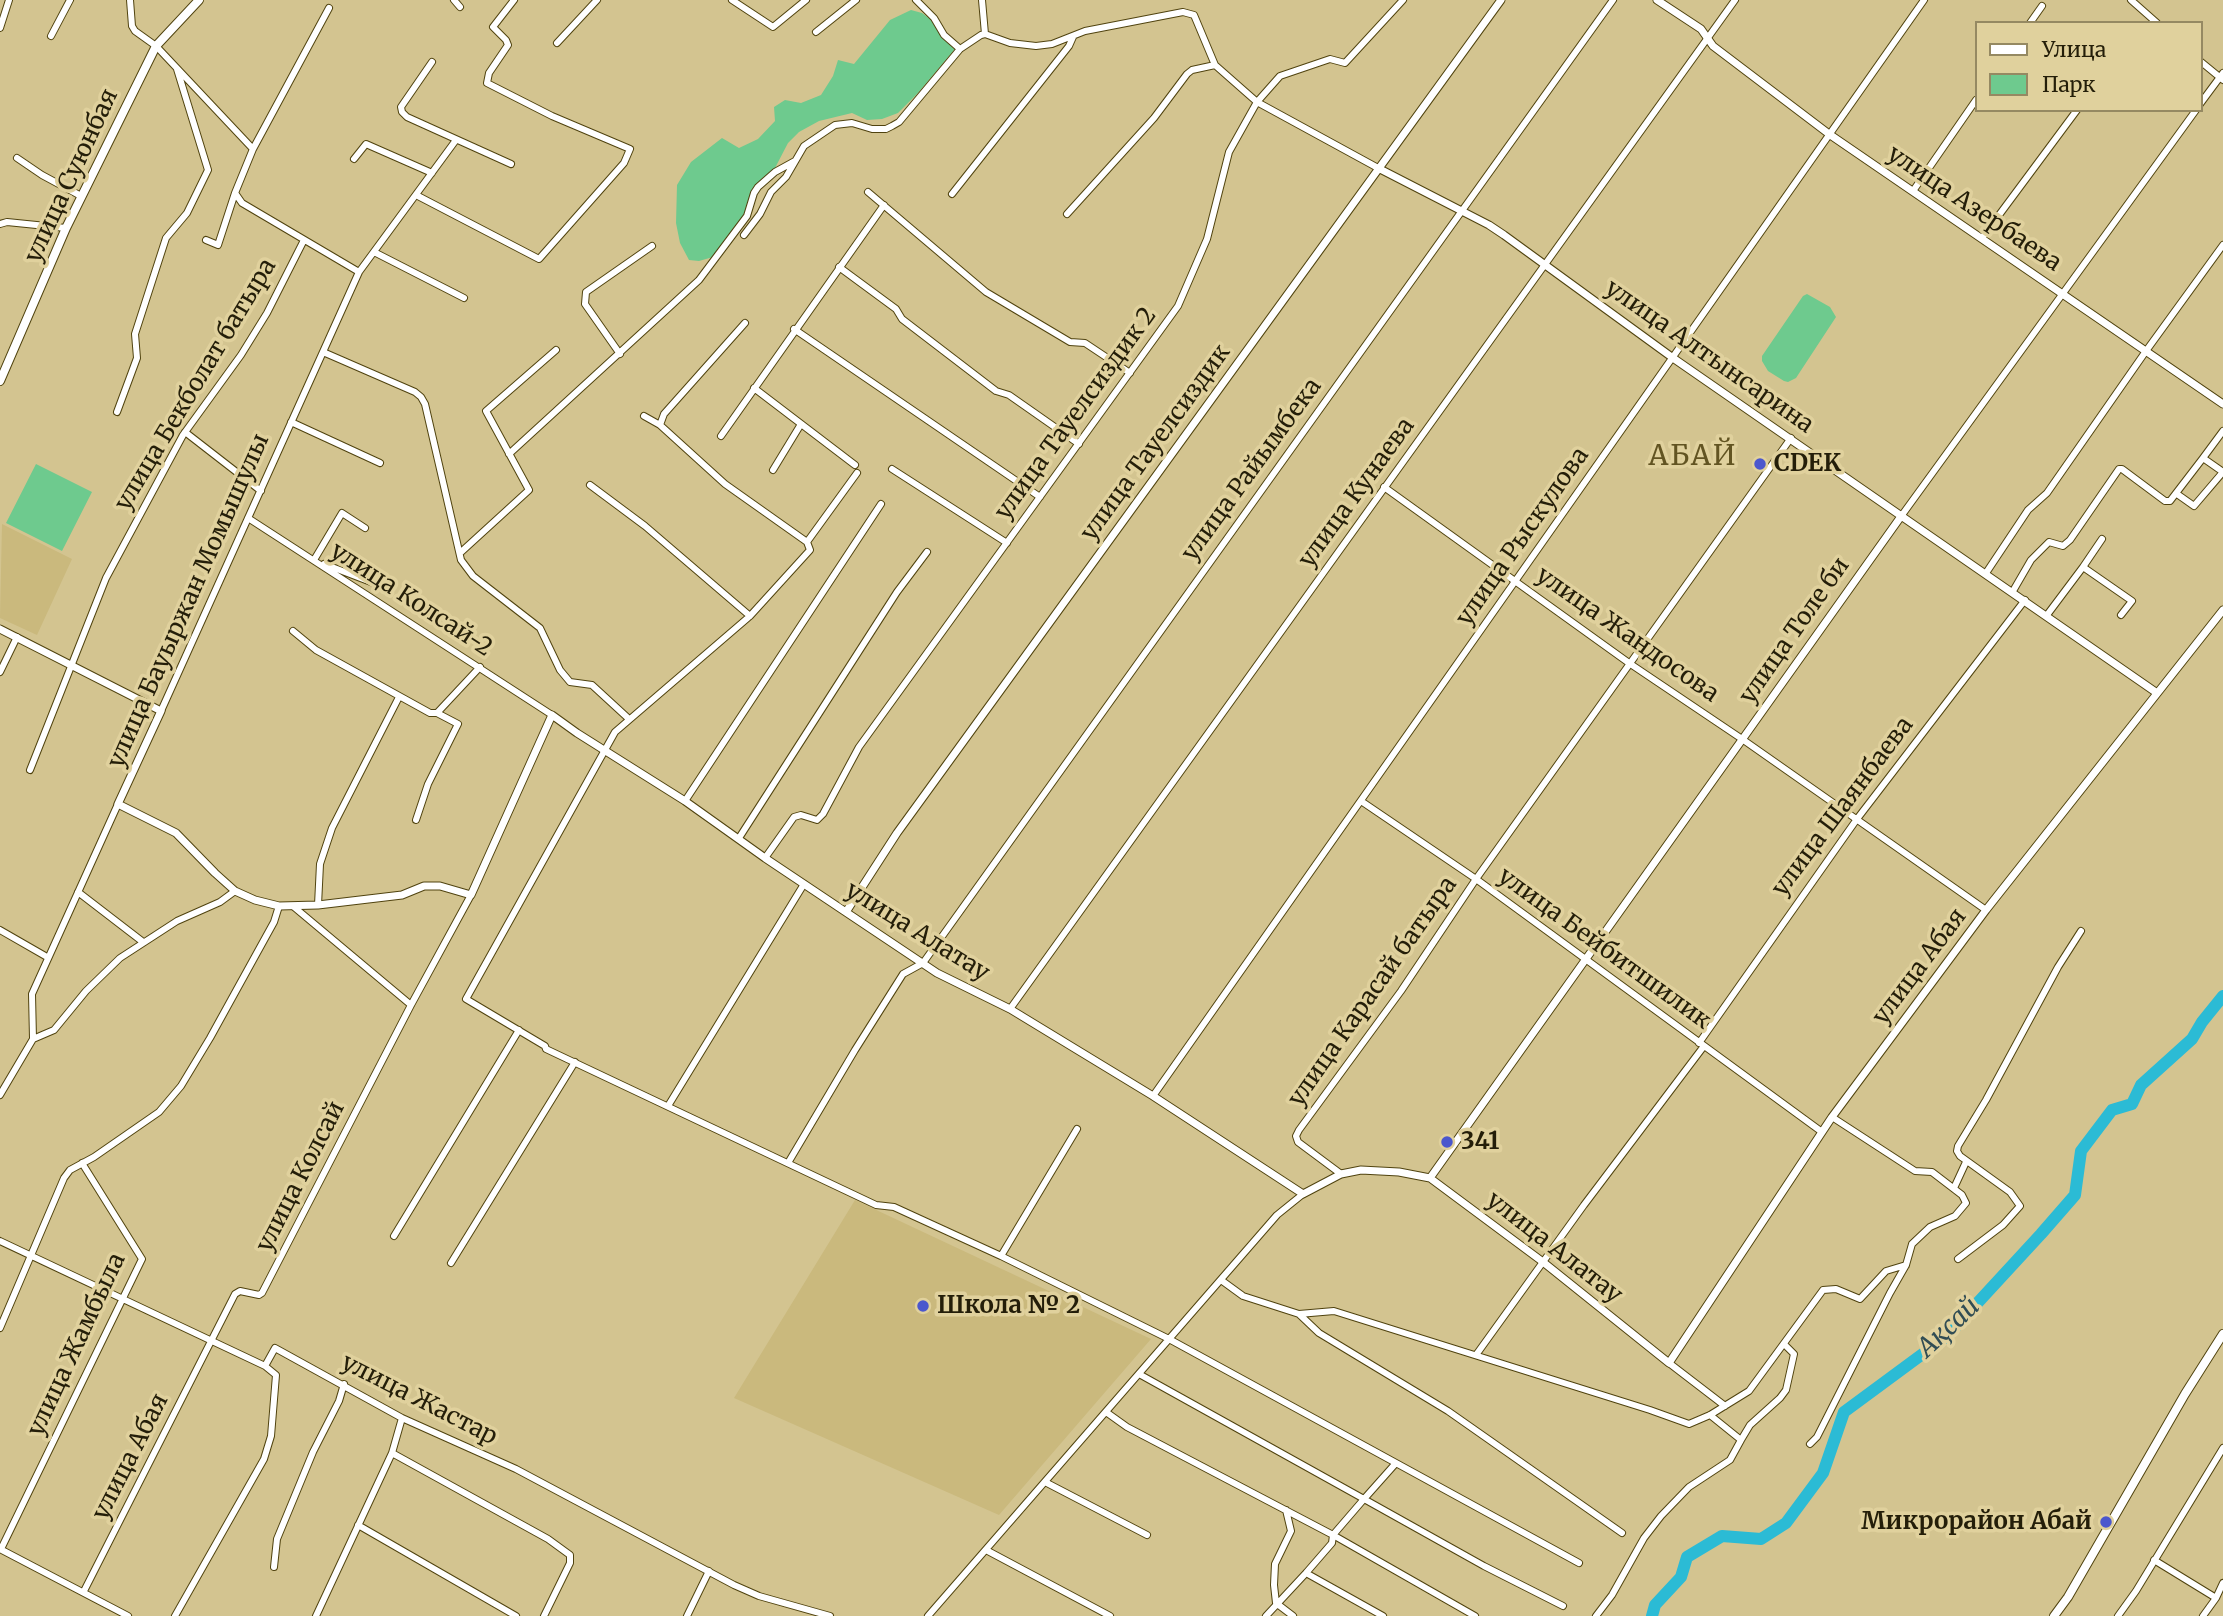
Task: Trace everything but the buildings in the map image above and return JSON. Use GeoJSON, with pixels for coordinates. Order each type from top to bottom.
{"type":"FeatureCollection","features":[{"type":"Feature","properties":{"kind":"main road","name":"улица Суюнбая"},"geometry":{"type":"LineString","coordinates":[[0,381],[81,195],[156,46],[199,0]]}},
{"type":"Feature","properties":{"kind":"main road"},"geometry":{"type":"LineString","coordinates":[[2054,1616],[2068,1597],[2185,1394],[2223,1334]]}},
{"type":"Feature","properties":{"kind":"street"},"geometry":{"type":"LineString","coordinates":[[0,0],[8,2],[0,28]]}},
{"type":"Feature","properties":{"kind":"street"},"geometry":{"type":"LineString","coordinates":[[51,36],[70,0]]}},
{"type":"Feature","properties":{"kind":"street"},"geometry":{"type":"LineString","coordinates":[[130,0],[132,26],[135,30],[156,46],[253,149]]}},
{"type":"Feature","properties":{"kind":"street"},"geometry":{"type":"LineString","coordinates":[[454,0],[460,8]]}},
{"type":"Feature","properties":{"kind":"street"},"geometry":{"type":"LineString","coordinates":[[416,195],[539,259],[624,163],[630,149],[552,116],[487,83],[489,73],[508,45],[493,27],[514,0]]}},
{"type":"Feature","properties":{"kind":"street"},"geometry":{"type":"LineString","coordinates":[[557,43],[597,0]]}},
{"type":"Feature","properties":{"kind":"street"},"geometry":{"type":"LineString","coordinates":[[732,0],[773,27],[806,0]]}},
{"type":"Feature","properties":{"kind":"street"},"geometry":{"type":"LineString","coordinates":[[816,33],[856,0]]}},
{"type":"Feature","properties":{"kind":"street"},"geometry":{"type":"LineString","coordinates":[[916,0],[934,18],[944,35],[960,49]]}},
{"type":"Feature","properties":{"kind":"street"},"geometry":{"type":"LineString","coordinates":[[982,0],[985,34]]}},
{"type":"Feature","properties":{"kind":"street","name":"улица Тауелсиздик 2"},"geometry":{"type":"LineString","coordinates":[[765,858],[794,817],[801,815],[817,820],[823,814],[859,747],[1178,306],[1207,239],[1228,152],[1257,102],[1280,76],[1330,59],[1345,63],[1403,0]]}},
{"type":"Feature","properties":{"kind":"street","name":"улица Тауелсиздик"},"geometry":{"type":"LineString","coordinates":[[846,912],[897,833],[1501,0]]}},
{"type":"Feature","properties":{"kind":"street","name":"улица Райымбека"},"geometry":{"type":"LineString","coordinates":[[788,1163],[903,974],[923,963],[1614,0]]}},
{"type":"Feature","properties":{"kind":"street","name":"улица Азербаева"},"geometry":{"type":"LineString","coordinates":[[1657,0],[1701,29],[1713,46],[1829,134],[2223,404]]}},
{"type":"Feature","properties":{"kind":"street","name":"улица Кунаева"},"geometry":{"type":"LineString","coordinates":[[1010,1009],[1735,0]]}},
{"type":"Feature","properties":{"kind":"street","name":"улица Рыскулова"},"geometry":{"type":"LineString","coordinates":[[1153,1096],[1924,0]]}},
{"type":"Feature","properties":{"kind":"street"},"geometry":{"type":"LineString","coordinates":[[2131,0],[2155,21]]}},
{"type":"Feature","properties":{"kind":"street"},"geometry":{"type":"LineString","coordinates":[[2031,21],[2042,6]]}},
{"type":"Feature","properties":{"kind":"street"},"geometry":{"type":"LineString","coordinates":[[206,240],[218,245],[253,149],[329,8]]}},
{"type":"Feature","properties":{"kind":"street"},"geometry":{"type":"LineString","coordinates":[[744,235],[760,214],[771,192],[786,177],[804,146],[835,125],[852,123],[872,129],[886,129],[899,122],[960,49],[973,39],[985,34],[1010,43],[1036,46],[1052,44],[1085,31],[1183,12],[1194,15],[1215,65],[1192,70],[1187,74],[1154,118],[1067,214]]}},
{"type":"Feature","properties":{"kind":"street"},"geometry":{"type":"LineString","coordinates":[[952,194],[1069,47],[1073,37]]}},
{"type":"Feature","properties":{"kind":"street"},"geometry":{"type":"LineString","coordinates":[[432,62],[401,107],[402,112],[510,164]]}},
{"type":"Feature","properties":{"kind":"street"},"geometry":{"type":"LineString","coordinates":[[2202,62],[2222,77],[2202,102]]}},
{"type":"Feature","properties":{"kind":"street","name":"улица Алтынсарина"},"geometry":{"type":"LineString","coordinates":[[1215,65],[1257,102],[1489,225],[1673,358],[2157,693]]}},
{"type":"Feature","properties":{"kind":"street"},"geometry":{"type":"LineString","coordinates":[[117,412],[137,358],[135,334],[166,238],[187,213],[208,170],[177,69]]}},
{"type":"Feature","properties":{"kind":"street"},"geometry":{"type":"LineString","coordinates":[[1913,191],[1974,103]]}},
{"type":"Feature","properties":{"kind":"street"},"geometry":{"type":"LineString","coordinates":[[1982,238],[2076,112]]}},
{"type":"Feature","properties":{"kind":"street","name":"улица Толе би"},"geometry":{"type":"LineString","coordinates":[[1430,1178],[1742,738],[2195,112]]}},
{"type":"Feature","properties":{"kind":"street","name":"улица Бауыржан Момышулы"},"geometry":{"type":"LineString","coordinates":[[33,1039],[32,994],[47,957],[359,272],[456,140]]}},
{"type":"Feature","properties":{"kind":"street"},"geometry":{"type":"LineString","coordinates":[[354,159],[366,144],[432,173]]}},
{"type":"Feature","properties":{"kind":"street"},"geometry":{"type":"LineString","coordinates":[[17,158],[42,175],[81,195]]}},
{"type":"Feature","properties":{"kind":"street"},"geometry":{"type":"LineString","coordinates":[[509,454],[699,281],[747,216],[758,187],[775,172],[795,161]]}},
{"type":"Feature","properties":{"kind":"street"},"geometry":{"type":"LineString","coordinates":[[868,192],[986,292],[1070,342],[1085,343],[1130,373]]}},
{"type":"Feature","properties":{"kind":"street"},"geometry":{"type":"LineString","coordinates":[[235,193],[242,203],[359,272]]}},
{"type":"Feature","properties":{"kind":"street"},"geometry":{"type":"LineString","coordinates":[[720,436],[884,205]]}},
{"type":"Feature","properties":{"kind":"street"},"geometry":{"type":"LineString","coordinates":[[0,224],[7,222],[66,229]]}},
{"type":"Feature","properties":{"kind":"street","name":"улица Бекболат батыра"},"geometry":{"type":"LineString","coordinates":[[30,770],[106,578],[185,432],[241,355],[267,313],[304,240]]}},
{"type":"Feature","properties":{"kind":"street"},"geometry":{"type":"LineString","coordinates":[[1986,573],[2028,510],[2047,493],[2223,245]]}},
{"type":"Feature","properties":{"kind":"street"},"geometry":{"type":"LineString","coordinates":[[620,354],[585,304],[586,292],[652,246]]}},
{"type":"Feature","properties":{"kind":"street"},"geometry":{"type":"LineString","coordinates":[[374,252],[464,298]]}},
{"type":"Feature","properties":{"kind":"street"},"geometry":{"type":"LineString","coordinates":[[839,267],[996,390],[1009,394],[1079,444]]}},
{"type":"Feature","properties":{"kind":"street"},"geometry":{"type":"LineString","coordinates":[[660,425],[664,414],[745,323]]}},
{"type":"Feature","properties":{"kind":"street"},"geometry":{"type":"LineString","coordinates":[[794,329],[1040,497]]}},
{"type":"Feature","properties":{"kind":"street"},"geometry":{"type":"LineString","coordinates":[[460,553],[529,490],[486,411],[556,350]]}},
{"type":"Feature","properties":{"kind":"street"},"geometry":{"type":"LineString","coordinates":[[323,352],[421,397],[425,404],[461,560],[473,576],[540,628],[570,682],[592,685],[629,719]]}},
{"type":"Feature","properties":{"kind":"street"},"geometry":{"type":"LineString","coordinates":[[754,388],[855,465]]}},
{"type":"Feature","properties":{"kind":"street"},"geometry":{"type":"LineString","coordinates":[[644,416],[660,425],[725,484],[807,542],[810,550],[750,616],[615,732],[466,999],[545,1045],[546,1049],[877,1206],[894,1207],[1001,1256],[1170,1339],[1579,1563]]}},
{"type":"Feature","properties":{"kind":"street"},"geometry":{"type":"LineString","coordinates":[[291,422],[380,463]]}},
{"type":"Feature","properties":{"kind":"street"},"geometry":{"type":"LineString","coordinates":[[773,470],[801,424]]}},
{"type":"Feature","properties":{"kind":"street"},"geometry":{"type":"LineString","coordinates":[[2013,591],[2031,560],[2049,542],[2063,546],[2070,540],[2119,468],[2170,502],[2223,430]]}},
{"type":"Feature","properties":{"kind":"street"},"geometry":{"type":"LineString","coordinates":[[185,432],[261,491]]}},
{"type":"Feature","properties":{"kind":"street","name":"улица Карасай батыра"},"geometry":{"type":"LineString","coordinates":[[1341,1174],[1298,1142],[1296,1136],[1401,991],[1476,878],[1791,438]]}},
{"type":"Feature","properties":{"kind":"street"},"geometry":{"type":"LineString","coordinates":[[2177,494],[2194,506],[2223,472],[2203,458]]}},
{"type":"Feature","properties":{"kind":"street"},"geometry":{"type":"LineString","coordinates":[[892,469],[1007,543]]}},
{"type":"Feature","properties":{"kind":"street"},"geometry":{"type":"LineString","coordinates":[[807,542],[857,473]]}},
{"type":"Feature","properties":{"kind":"street"},"geometry":{"type":"LineString","coordinates":[[590,485],[645,526],[750,616]]}},
{"type":"Feature","properties":{"kind":"street","name":"улица Жандосова"},"geometry":{"type":"LineString","coordinates":[[1384,487],[1629,663],[1742,738],[1986,910]]}},
{"type":"Feature","properties":{"kind":"street"},"geometry":{"type":"LineString","coordinates":[[685,801],[881,504]]}},
{"type":"Feature","properties":{"kind":"street"},"geometry":{"type":"LineString","coordinates":[[365,528],[342,513],[313,560],[384,587]]}},
{"type":"Feature","properties":{"kind":"street","name":"улица Колсай-2"},"geometry":{"type":"LineString","coordinates":[[248,519],[552,715]]}},
{"type":"Feature","properties":{"kind":"street"},"geometry":{"type":"LineString","coordinates":[[2047,615],[2102,538]]}},
{"type":"Feature","properties":{"kind":"street"},"geometry":{"type":"LineString","coordinates":[[739,838],[897,592],[927,552]]}},
{"type":"Feature","properties":{"kind":"street"},"geometry":{"type":"LineString","coordinates":[[2083,567],[2132,601],[2121,615]]}},
{"type":"Feature","properties":{"kind":"street","name":"улица Шаянбаева"},"geometry":{"type":"LineString","coordinates":[[1476,1355],[1701,1045],[1857,819],[2025,600]]}},
{"type":"Feature","properties":{"kind":"street","name":"улица Абая"},"geometry":{"type":"LineString","coordinates":[[1670,1363],[1832,1117],[1986,910],[2223,610]]}},
{"type":"Feature","properties":{"kind":"street"},"geometry":{"type":"LineString","coordinates":[[0,629],[161,711]]}},
{"type":"Feature","properties":{"kind":"street"},"geometry":{"type":"LineString","coordinates":[[293,631],[316,650],[399,697],[457,724],[428,784],[415,820]]}},
{"type":"Feature","properties":{"kind":"street"},"geometry":{"type":"LineString","coordinates":[[0,672],[17,637]]}},
{"type":"Feature","properties":{"kind":"street"},"geometry":{"type":"LineString","coordinates":[[437,713],[481,667]]}},
{"type":"Feature","properties":{"kind":"street"},"geometry":{"type":"LineString","coordinates":[[318,905],[320,864],[332,828],[399,697]]}},
{"type":"Feature","properties":{"kind":"street","name":"улица Алатау"},"geometry":{"type":"LineString","coordinates":[[552,715],[685,801],[765,858],[923,963],[961,986],[1010,1009],[1153,1096],[1303,1194]]}},
{"type":"Feature","properties":{"kind":"street","name":"улица Колсай"},"geometry":{"type":"LineString","coordinates":[[212,1341],[235,1294],[240,1291],[259,1295],[262,1293],[471,895],[552,715]]}},
{"type":"Feature","properties":{"kind":"street","name":"улица Бейбитшилик"},"geometry":{"type":"LineString","coordinates":[[1361,801],[1476,878],[1822,1132]]}},
{"type":"Feature","properties":{"kind":"street"},"geometry":{"type":"LineString","coordinates":[[118,804],[176,833],[235,891],[263,903],[294,907],[318,905],[402,895],[425,886],[440,886],[471,895]]}},
{"type":"Feature","properties":{"kind":"street"},"geometry":{"type":"LineString","coordinates":[[668,1106],[804,884]]}},
{"type":"Feature","properties":{"kind":"street"},"geometry":{"type":"LineString","coordinates":[[0,1095],[33,1039],[54,1030],[99,976],[120,958],[177,921],[220,902],[235,891]]}},
{"type":"Feature","properties":{"kind":"street"},"geometry":{"type":"LineString","coordinates":[[78,892],[144,943]]}},
{"type":"Feature","properties":{"kind":"street"},"geometry":{"type":"LineString","coordinates":[[0,1328],[33,1246],[69,1170],[94,1157],[159,1112],[181,1086],[274,922],[279,906]]}},
{"type":"Feature","properties":{"kind":"street"},"geometry":{"type":"LineString","coordinates":[[294,907],[411,1005]]}},
{"type":"Feature","properties":{"kind":"street"},"geometry":{"type":"LineString","coordinates":[[0,930],[47,957]]}},
{"type":"Feature","properties":{"kind":"street"},"geometry":{"type":"LineString","coordinates":[[1958,1259],[2003,1224],[2020,1206],[2016,1196],[1966,1162],[1957,1151],[1958,1146],[1986,1100],[2057,967],[2081,932]]}},
{"type":"Feature","properties":{"kind":"street"},"geometry":{"type":"LineString","coordinates":[[394,1236],[519,1030]]}},
{"type":"Feature","properties":{"kind":"street"},"geometry":{"type":"LineString","coordinates":[[451,1263],[575,1062]]}},
{"type":"Feature","properties":{"kind":"street"},"geometry":{"type":"LineString","coordinates":[[1810,1444],[1817,1437],[1906,1265],[1912,1244],[1930,1227],[1949,1220],[1964,1209],[1966,1199],[1932,1172],[1915,1171],[1832,1117]]}},
{"type":"Feature","properties":{"kind":"street"},"geometry":{"type":"LineString","coordinates":[[1001,1256],[1077,1129]]}},
{"type":"Feature","properties":{"kind":"street"},"geometry":{"type":"LineString","coordinates":[[1954,1188],[1966,1162]]}},
{"type":"Feature","properties":{"kind":"street","name":"улица Жамбыла"},"geometry":{"type":"LineString","coordinates":[[0,1549],[142,1259],[82,1163]]}},
{"type":"Feature","properties":{"kind":"street","name":"улица Алатау"},"geometry":{"type":"LineString","coordinates":[[1341,1174],[1361,1170],[1399,1172],[1430,1178],[1543,1262],[1725,1406]]}},
{"type":"Feature","properties":{"kind":"street"},"geometry":{"type":"LineString","coordinates":[[930,1616],[1277,1215],[1303,1194],[1341,1174]]}},
{"type":"Feature","properties":{"kind":"street"},"geometry":{"type":"LineString","coordinates":[[0,1241],[265,1366],[276,1377],[271,1436],[264,1459],[174,1616]]}},
{"type":"Feature","properties":{"kind":"street"},"geometry":{"type":"LineString","coordinates":[[1221,1280],[1243,1296],[1299,1314],[1334,1311],[1650,1409],[1689,1424],[1710,1415],[1749,1391],[1823,1290],[1836,1289],[1860,1299],[1886,1271],[1906,1265]]}},
{"type":"Feature","properties":{"kind":"street"},"geometry":{"type":"LineString","coordinates":[[1299,1314],[1319,1333],[1448,1411],[1622,1533]]}},
{"type":"Feature","properties":{"kind":"street","name":"улица Абая"},"geometry":{"type":"LineString","coordinates":[[84,1591],[212,1341]]}},
{"type":"Feature","properties":{"kind":"street"},"geometry":{"type":"LineString","coordinates":[[1596,1616],[1612,1595],[1644,1538],[1667,1509],[1689,1487],[1724,1466],[1749,1425],[1783,1394],[1794,1354],[1784,1344]]}},
{"type":"Feature","properties":{"kind":"street","name":"улица Жастар"},"geometry":{"type":"LineString","coordinates":[[265,1366],[275,1348],[402,1418],[516,1469],[709,1572],[759,1596],[830,1616]]}},
{"type":"Feature","properties":{"kind":"street"},"geometry":{"type":"LineString","coordinates":[[1139,1374],[1484,1566],[1563,1606]]}},
{"type":"Feature","properties":{"kind":"street"},"geometry":{"type":"LineString","coordinates":[[274,1567],[277,1539],[313,1452],[339,1401],[344,1384]]}},
{"type":"Feature","properties":{"kind":"street"},"geometry":{"type":"LineString","coordinates":[[1106,1412],[1127,1427],[1333,1535],[1475,1616]]}},
{"type":"Feature","properties":{"kind":"street"},"geometry":{"type":"LineString","coordinates":[[1710,1415],[1741,1440]]}},
{"type":"Feature","properties":{"kind":"street"},"geometry":{"type":"LineString","coordinates":[[316,1616],[392,1453],[402,1418]]}},
{"type":"Feature","properties":{"kind":"street"},"geometry":{"type":"LineString","coordinates":[[2118,1616],[2223,1448]]}},
{"type":"Feature","properties":{"kind":"street"},"geometry":{"type":"LineString","coordinates":[[392,1453],[548,1539],[570,1555],[570,1563],[544,1616]]}},
{"type":"Feature","properties":{"kind":"street"},"geometry":{"type":"LineString","coordinates":[[1266,1616],[1332,1543],[1333,1535],[1396,1463]]}},
{"type":"Feature","properties":{"kind":"street"},"geometry":{"type":"LineString","coordinates":[[1045,1482],[1147,1535]]}},
{"type":"Feature","properties":{"kind":"street"},"geometry":{"type":"LineString","coordinates":[[1286,1510],[1291,1531],[1275,1564],[1274,1585],[1276,1603],[1293,1616]]}},
{"type":"Feature","properties":{"kind":"street"},"geometry":{"type":"LineString","coordinates":[[358,1525],[516,1616]]}},
{"type":"Feature","properties":{"kind":"street"},"geometry":{"type":"LineString","coordinates":[[0,1549],[128,1616]]}},
{"type":"Feature","properties":{"kind":"street"},"geometry":{"type":"LineString","coordinates":[[986,1550],[1110,1616]]}},
{"type":"Feature","properties":{"kind":"street"},"geometry":{"type":"LineString","coordinates":[[2154,1560],[2216,1598]]}},
{"type":"Feature","properties":{"kind":"street"},"geometry":{"type":"LineString","coordinates":[[687,1616],[709,1572]]}},
{"type":"Feature","properties":{"kind":"street"},"geometry":{"type":"LineString","coordinates":[[1306,1573],[1383,1616]]}},
{"type":"Feature","properties":{"kind":"street"},"geometry":{"type":"LineString","coordinates":[[2203,1616],[2223,1583]]}},
{"type":"Feature","properties":{"kind":"shaded area"},"geometry":{"type":"Polygon","coordinates":[[[2,524],[72,559],[37,635],[0,618],[2,524]]]}},
{"type":"Feature","properties":{"kind":"shaded area"},"geometry":{"type":"Polygon","coordinates":[[[855,1200],[1151,1339],[999,1515],[734,1398],[855,1200]]]}},
{"type":"Feature","properties":{"kind":"green space"},"geometry":{"type":"Polygon","coordinates":[[[911,10],[922,13],[934,22],[941,37],[955,49],[918,93],[898,113],[882,119],[867,120],[852,113],[819,121],[799,132],[788,143],[775,168],[760,183],[743,217],[713,257],[699,261],[689,260],[680,243],[676,223],[677,185],[691,162],[722,138],[739,148],[758,139],[775,121],[774,107],[785,100],[801,103],[821,95],[833,76],[838,60],[854,64],[890,20],[911,10]]]}},
{"type":"Feature","properties":{"kind":"green space"},"geometry":{"type":"Polygon","coordinates":[[[1807,294],[1830,307],[1836,317],[1796,378],[1788,382],[1768,371],[1762,356],[1807,294]]]}},
{"type":"Feature","properties":{"kind":"green space"},"geometry":{"type":"Polygon","coordinates":[[[36,464],[92,492],[62,551],[6,523],[36,464]]]}},
{"type":"Feature","properties":{"kind":"waterway","name":"Ақсай"},"geometry":{"type":"LineString","coordinates":[[1652,1616],[1655,1605],[1681,1577],[1687,1557],[1722,1536],[1761,1539],[1786,1523],[1823,1473],[1844,1412],[1947,1336],[2041,1234],[2075,1195],[2081,1151],[2112,1110],[2132,1104],[2141,1085],[2192,1039],[2223,996]]}},
{"type":"Feature","properties":{"kind":"place","name":"CDEK"},"geometry":{"type":"Point","coordinates":[1760,464]}},
{"type":"Feature","properties":{"kind":"place","name":"341"},"geometry":{"type":"Point","coordinates":[1447,1142]}},
{"type":"Feature","properties":{"kind":"place","name":"Школа № 2"},"geometry":{"type":"Point","coordinates":[923,1306]}},
{"type":"Feature","properties":{"kind":"place","name":"Микрорайон Абай"},"geometry":{"type":"Point","coordinates":[2106,1522]}},
{"type":"Feature","properties":{"kind":"district","name":"АБАЙ"},"geometry":{"type":"Point","coordinates":[1693,457]}}]}
